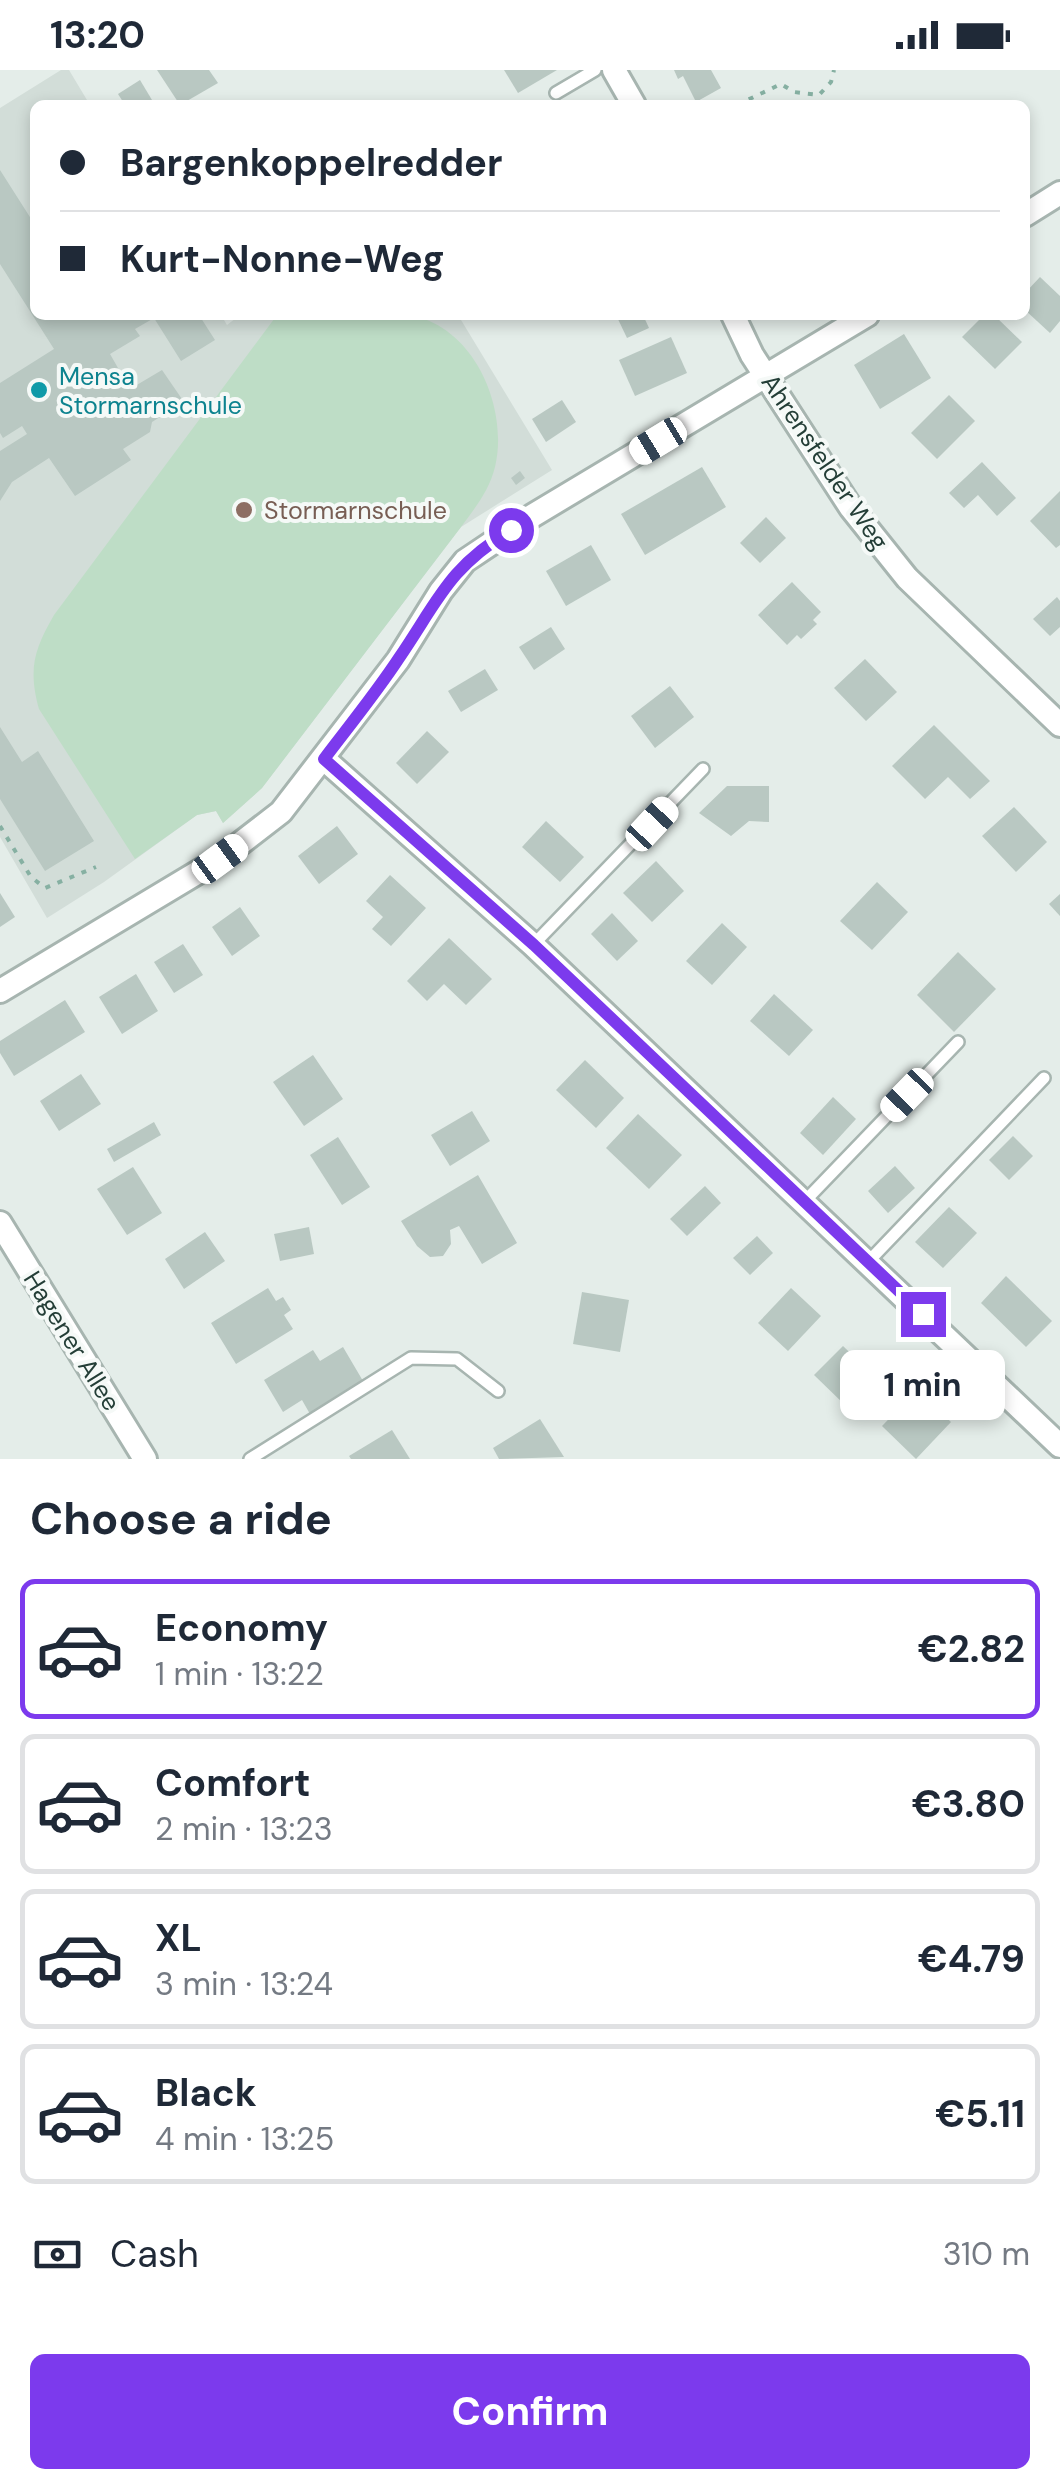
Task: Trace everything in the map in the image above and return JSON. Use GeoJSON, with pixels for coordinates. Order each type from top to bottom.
{"type":"FeatureCollection","features":[{"type":"Feature","properties":{"kind":"street"},"geometry":{"type":"LineString","coordinates":[[614,70],[631,100]]}},
{"type":"Feature","properties":{"kind":"street","name":"Ahrensfelder Weg"},"geometry":{"type":"LineString","coordinates":[[736,320],[766,376],[851,508],[907,578],[1060,725]]}},
{"type":"Feature","properties":{"kind":"street"},"geometry":{"type":"LineString","coordinates":[[0,992],[220,859],[281,812],[398,660],[441,591],[466,562],[532,516],[859,320]]}},
{"type":"Feature","properties":{"kind":"street"},"geometry":{"type":"LineString","coordinates":[[324,759],[534,945],[1060,1446]]}},
{"type":"Feature","properties":{"kind":"street","name":"Hagener Allee"},"geometry":{"type":"LineString","coordinates":[[0,1224],[145,1459]]}},
{"type":"Feature","properties":{"kind":"lane"},"geometry":{"type":"LineString","coordinates":[[556,92],[595,70]]}},
{"type":"Feature","properties":{"kind":"lane"},"geometry":{"type":"LineString","coordinates":[[534,945],[704,769]]}},
{"type":"Feature","properties":{"kind":"lane"},"geometry":{"type":"LineString","coordinates":[[805,1201],[958,1042]]}},
{"type":"Feature","properties":{"kind":"lane"},"geometry":{"type":"LineString","coordinates":[[868,1262],[1044,1078]]}},
{"type":"Feature","properties":{"kind":"lane"},"geometry":{"type":"LineString","coordinates":[[250,1459],[412,1358],[457,1359],[498,1392]]}},
{"type":"Feature","properties":{"kind":"path"},"geometry":{"type":"LineString","coordinates":[[748,100],[781,84],[794,92],[819,95],[831,82],[834,70]]}},
{"type":"Feature","properties":{"kind":"path"},"geometry":{"type":"LineString","coordinates":[[0,826],[31,878],[44,888],[96,868]]}},
{"type":"Feature","properties":{"kind":"shaded area","name":"Stormarnschule"},"geometry":{"type":"Polygon","coordinates":[[[61,70],[69,70],[87,100],[30,100],[30,320],[224,320],[227,325],[234,320],[461,320],[552,470],[461,527],[262,788],[223,823],[216,811],[197,815],[47,918],[0,837],[0,108],[61,70]]]}},
{"type":"Feature","properties":{"kind":"green space","name":"Stormarnschule"},"geometry":{"type":"Polygon","coordinates":[[[273,320],[425,320],[452,335],[482,373],[497,420],[498,444],[495,467],[485,492],[262,788],[223,823],[216,811],[197,815],[135,859],[39,709],[34,671],[38,650],[54,615],[273,320]]]}},
{"type":"Feature","properties":{"kind":"building"},"geometry":{"type":"Polygon","coordinates":[[[157,70],[209,70],[218,83],[189,100],[177,100],[157,70]]]}},
{"type":"Feature","properties":{"kind":"building"},"geometry":{"type":"Polygon","coordinates":[[[504,70],[557,70],[518,93],[504,70]]]}},
{"type":"Feature","properties":{"kind":"building"},"geometry":{"type":"Polygon","coordinates":[[[674,70],[711,70],[721,88],[695,100],[683,76],[678,79],[674,70]]]}},
{"type":"Feature","properties":{"kind":"building"},"geometry":{"type":"Polygon","coordinates":[[[140,80],[152,100],[122,100],[118,94],[140,80]]]}},
{"type":"Feature","properties":{"kind":"building"},"geometry":{"type":"Polygon","coordinates":[[[0,170],[30,217],[30,311],[0,264],[0,170]]]}},
{"type":"Feature","properties":{"kind":"building"},"geometry":{"type":"Polygon","coordinates":[[[1040,277],[1060,296],[1060,321],[1050,333],[1030,315],[1030,288],[1040,277]]]}},
{"type":"Feature","properties":{"kind":"building"},"geometry":{"type":"Polygon","coordinates":[[[36,320],[151,320],[135,329],[140,336],[110,354],[130,389],[162,370],[184,402],[152,422],[150,432],[123,449],[131,460],[75,496],[49,458],[12,482],[0,501],[0,451],[27,434],[22,426],[3,438],[0,433],[0,383],[54,349],[36,320]]]}},
{"type":"Feature","properties":{"kind":"building"},"geometry":{"type":"Polygon","coordinates":[[[155,320],[202,320],[215,340],[181,361],[155,320]]]}},
{"type":"Feature","properties":{"kind":"building"},"geometry":{"type":"Polygon","coordinates":[[[618,320],[645,320],[649,328],[627,338],[618,320]]]}},
{"type":"Feature","properties":{"kind":"building"},"geometry":{"type":"Polygon","coordinates":[[[979,320],[999,320],[1022,342],[995,369],[962,337],[979,320]]]}},
{"type":"Feature","properties":{"kind":"building"},"geometry":{"type":"Polygon","coordinates":[[[904,334],[931,378],[880,409],[854,365],[904,334]]]}},
{"type":"Feature","properties":{"kind":"building"},"geometry":{"type":"Polygon","coordinates":[[[671,337],[687,373],[635,396],[619,360],[671,337]]]}},
{"type":"Feature","properties":{"kind":"building"},"geometry":{"type":"Polygon","coordinates":[[[949,395],[975,421],[937,459],[911,433],[949,395]]]}},
{"type":"Feature","properties":{"kind":"building"},"geometry":{"type":"Polygon","coordinates":[[[562,400],[576,422],[546,442],[532,419],[562,400]]]}},
{"type":"Feature","properties":{"kind":"building"},"geometry":{"type":"Polygon","coordinates":[[[982,462],[1016,498],[997,516],[978,495],[964,508],[949,493],[982,462]]]}},
{"type":"Feature","properties":{"kind":"building"},"geometry":{"type":"Polygon","coordinates":[[[702,467],[726,507],[645,555],[621,514],[702,467]]]}},
{"type":"Feature","properties":{"kind":"building"},"geometry":{"type":"Polygon","coordinates":[[[520,471],[525,478],[516,485],[511,478],[520,471]]]}},
{"type":"Feature","properties":{"kind":"building"},"geometry":{"type":"Polygon","coordinates":[[[1060,491],[1060,545],[1056,548],[1030,521],[1060,491]]]}},
{"type":"Feature","properties":{"kind":"building"},"geometry":{"type":"Polygon","coordinates":[[[766,517],[786,538],[760,563],[740,543],[766,517]]]}},
{"type":"Feature","properties":{"kind":"building"},"geometry":{"type":"Polygon","coordinates":[[[591,545],[611,580],[566,606],[546,571],[591,545]]]}},
{"type":"Feature","properties":{"kind":"building"},"geometry":{"type":"Polygon","coordinates":[[[792,582],[821,612],[813,620],[817,624],[801,639],[797,635],[787,645],[758,615],[792,582]]]}},
{"type":"Feature","properties":{"kind":"building"},"geometry":{"type":"Polygon","coordinates":[[[1057,597],[1060,627],[1050,636],[1033,619],[1057,597]]]}},
{"type":"Feature","properties":{"kind":"building"},"geometry":{"type":"Polygon","coordinates":[[[551,627],[565,649],[534,670],[519,647],[551,627]]]}},
{"type":"Feature","properties":{"kind":"building"},"geometry":{"type":"Polygon","coordinates":[[[865,659],[897,692],[866,721],[834,688],[865,659]]]}},
{"type":"Feature","properties":{"kind":"building"},"geometry":{"type":"Polygon","coordinates":[[[485,669],[498,690],[461,712],[448,691],[485,669]]]}},
{"type":"Feature","properties":{"kind":"building"},"geometry":{"type":"Polygon","coordinates":[[[670,686],[694,717],[655,748],[631,716],[670,686]]]}},
{"type":"Feature","properties":{"kind":"building"},"geometry":{"type":"Polygon","coordinates":[[[934,725],[990,781],[970,799],[948,777],[925,799],[892,766],[934,725]]]}},
{"type":"Feature","properties":{"kind":"building"},"geometry":{"type":"Polygon","coordinates":[[[0,727],[22,762],[38,751],[94,841],[45,871],[0,799],[0,727]]]}},
{"type":"Feature","properties":{"kind":"building"},"geometry":{"type":"Polygon","coordinates":[[[427,731],[449,752],[417,784],[396,763],[427,731]]]}},
{"type":"Feature","properties":{"kind":"building"},"geometry":{"type":"Polygon","coordinates":[[[727,786],[769,786],[769,822],[749,821],[731,836],[699,813],[727,786]]]}},
{"type":"Feature","properties":{"kind":"building"},"geometry":{"type":"Polygon","coordinates":[[[1014,807],[1047,842],[1016,872],[982,836],[1014,807]]]}},
{"type":"Feature","properties":{"kind":"building"},"geometry":{"type":"Polygon","coordinates":[[[546,821],[584,857],[560,882],[522,847],[546,821]]]}},
{"type":"Feature","properties":{"kind":"building"},"geometry":{"type":"Polygon","coordinates":[[[337,826],[358,854],[319,884],[298,856],[337,826]]]}},
{"type":"Feature","properties":{"kind":"building"},"geometry":{"type":"Polygon","coordinates":[[[656,861],[684,891],[652,922],[623,893],[656,861]]]}},
{"type":"Feature","properties":{"kind":"building"},"geometry":{"type":"Polygon","coordinates":[[[390,875],[426,908],[391,946],[372,929],[383,917],[366,901],[390,875]]]}},
{"type":"Feature","properties":{"kind":"building"},"geometry":{"type":"Polygon","coordinates":[[[877,882],[908,912],[872,950],[840,921],[877,882]]]}},
{"type":"Feature","properties":{"kind":"building"},"geometry":{"type":"Polygon","coordinates":[[[0,893],[15,917],[0,927],[0,893]]]}},
{"type":"Feature","properties":{"kind":"building"},"geometry":{"type":"Polygon","coordinates":[[[1060,894],[1060,916],[1049,904],[1060,894]]]}},
{"type":"Feature","properties":{"kind":"building"},"geometry":{"type":"Polygon","coordinates":[[[240,907],[260,936],[232,956],[212,927],[240,907]]]}},
{"type":"Feature","properties":{"kind":"building"},"geometry":{"type":"Polygon","coordinates":[[[612,913],[638,941],[617,961],[591,934],[612,913]]]}},
{"type":"Feature","properties":{"kind":"building"},"geometry":{"type":"Polygon","coordinates":[[[722,923],[747,947],[712,985],[686,961],[722,923]]]}},
{"type":"Feature","properties":{"kind":"building"},"geometry":{"type":"Polygon","coordinates":[[[449,938],[492,979],[466,1005],[444,984],[427,1001],[407,981],[449,938]]]}},
{"type":"Feature","properties":{"kind":"building"},"geometry":{"type":"Polygon","coordinates":[[[183,944],[203,975],[174,993],[154,962],[183,944]]]}},
{"type":"Feature","properties":{"kind":"building"},"geometry":{"type":"Polygon","coordinates":[[[958,952],[996,989],[954,1032],[917,995],[958,952]]]}},
{"type":"Feature","properties":{"kind":"building"},"geometry":{"type":"Polygon","coordinates":[[[136,974],[158,1011],[122,1034],[99,997],[136,974]]]}},
{"type":"Feature","properties":{"kind":"building"},"geometry":{"type":"Polygon","coordinates":[[[774,994],[813,1030],[789,1056],[750,1021],[774,994]]]}},
{"type":"Feature","properties":{"kind":"building"},"geometry":{"type":"Polygon","coordinates":[[[65,1000],[85,1032],[14,1076],[0,1053],[0,1041],[65,1000]]]}},
{"type":"Feature","properties":{"kind":"building"},"geometry":{"type":"Polygon","coordinates":[[[313,1055],[343,1099],[304,1126],[273,1082],[313,1055]]]}},
{"type":"Feature","properties":{"kind":"building"},"geometry":{"type":"Polygon","coordinates":[[[585,1060],[624,1098],[596,1128],[556,1090],[585,1060]]]}},
{"type":"Feature","properties":{"kind":"building"},"geometry":{"type":"Polygon","coordinates":[[[81,1074],[101,1104],[59,1131],[40,1101],[81,1074]]]}},
{"type":"Feature","properties":{"kind":"building"},"geometry":{"type":"Polygon","coordinates":[[[833,1097],[856,1119],[823,1155],[800,1133],[833,1097]]]}},
{"type":"Feature","properties":{"kind":"building"},"geometry":{"type":"Polygon","coordinates":[[[472,1111],[490,1141],[450,1166],[431,1135],[472,1111]]]}},
{"type":"Feature","properties":{"kind":"building"},"geometry":{"type":"Polygon","coordinates":[[[638,1114],[682,1155],[649,1189],[606,1148],[638,1114]]]}},
{"type":"Feature","properties":{"kind":"building"},"geometry":{"type":"Polygon","coordinates":[[[154,1122],[161,1135],[114,1162],[107,1149],[154,1122]]]}},
{"type":"Feature","properties":{"kind":"building"},"geometry":{"type":"Polygon","coordinates":[[[1013,1136],[1033,1156],[1009,1180],[989,1160],[1013,1136]]]}},
{"type":"Feature","properties":{"kind":"building"},"geometry":{"type":"Polygon","coordinates":[[[338,1137],[370,1187],[342,1205],[310,1155],[338,1137]]]}},
{"type":"Feature","properties":{"kind":"building"},"geometry":{"type":"Polygon","coordinates":[[[895,1166],[915,1188],[888,1213],[868,1191],[895,1166]]]}},
{"type":"Feature","properties":{"kind":"building"},"geometry":{"type":"Polygon","coordinates":[[[133,1167],[162,1213],[127,1235],[97,1189],[133,1167]]]}},
{"type":"Feature","properties":{"kind":"building"},"geometry":{"type":"Polygon","coordinates":[[[478,1175],[517,1243],[482,1264],[459,1226],[450,1230],[451,1244],[443,1256],[430,1257],[417,1246],[401,1221],[478,1175]]]}},
{"type":"Feature","properties":{"kind":"building"},"geometry":{"type":"Polygon","coordinates":[[[705,1186],[721,1203],[687,1236],[670,1219],[705,1186]]]}},
{"type":"Feature","properties":{"kind":"building"},"geometry":{"type":"Polygon","coordinates":[[[949,1207],[977,1233],[943,1268],[915,1242],[949,1207]]]}},
{"type":"Feature","properties":{"kind":"building"},"geometry":{"type":"Polygon","coordinates":[[[309,1227],[314,1254],[280,1261],[274,1234],[309,1227]]]}},
{"type":"Feature","properties":{"kind":"building"},"geometry":{"type":"Polygon","coordinates":[[[205,1232],[225,1261],[184,1289],[165,1259],[205,1232]]]}},
{"type":"Feature","properties":{"kind":"building"},"geometry":{"type":"Polygon","coordinates":[[[757,1236],[773,1253],[750,1275],[733,1258],[757,1236]]]}},
{"type":"Feature","properties":{"kind":"building"},"geometry":{"type":"Polygon","coordinates":[[[1006,1276],[1052,1321],[1026,1347],[981,1303],[1006,1276]]]}},
{"type":"Feature","properties":{"kind":"building"},"geometry":{"type":"Polygon","coordinates":[[[268,1288],[276,1301],[283,1297],[291,1310],[284,1315],[293,1329],[236,1364],[211,1323],[268,1288]]]}},
{"type":"Feature","properties":{"kind":"building"},"geometry":{"type":"Polygon","coordinates":[[[791,1288],[821,1316],[788,1351],[758,1323],[791,1288]]]}},
{"type":"Feature","properties":{"kind":"building"},"geometry":{"type":"Polygon","coordinates":[[[582,1292],[629,1300],[620,1352],[573,1344],[582,1292]]]}},
{"type":"Feature","properties":{"kind":"building"},"geometry":{"type":"Polygon","coordinates":[[[843,1346],[875,1377],[846,1406],[814,1375],[843,1346]]]}},
{"type":"Feature","properties":{"kind":"building"},"geometry":{"type":"Polygon","coordinates":[[[343,1347],[363,1381],[310,1414],[302,1400],[283,1412],[264,1380],[313,1350],[320,1361],[343,1347]]]}},
{"type":"Feature","properties":{"kind":"building"},"geometry":{"type":"Polygon","coordinates":[[[917,1390],[951,1422],[916,1459],[882,1426],[917,1390]]]}},
{"type":"Feature","properties":{"kind":"building"},"geometry":{"type":"Polygon","coordinates":[[[540,1419],[564,1457],[499,1459],[493,1448],[540,1419]]]}},
{"type":"Feature","properties":{"kind":"building"},"geometry":{"type":"Polygon","coordinates":[[[392,1430],[410,1459],[349,1456],[392,1430]]]}},
{"type":"Feature","properties":{"kind":"place","name":"Mensa Stormarnschule"},"geometry":{"type":"Point","coordinates":[39,390]}},
{"type":"Feature","properties":{"kind":"place","name":"Stormarnschule"},"geometry":{"type":"Point","coordinates":[244,510]}},
{"type":"Feature","properties":{"kind":"route"},"geometry":{"type":"LineString","coordinates":[[511,530],[466,562],[441,591],[398,660],[324,759],[534,945],[923,1314]]}}]}
